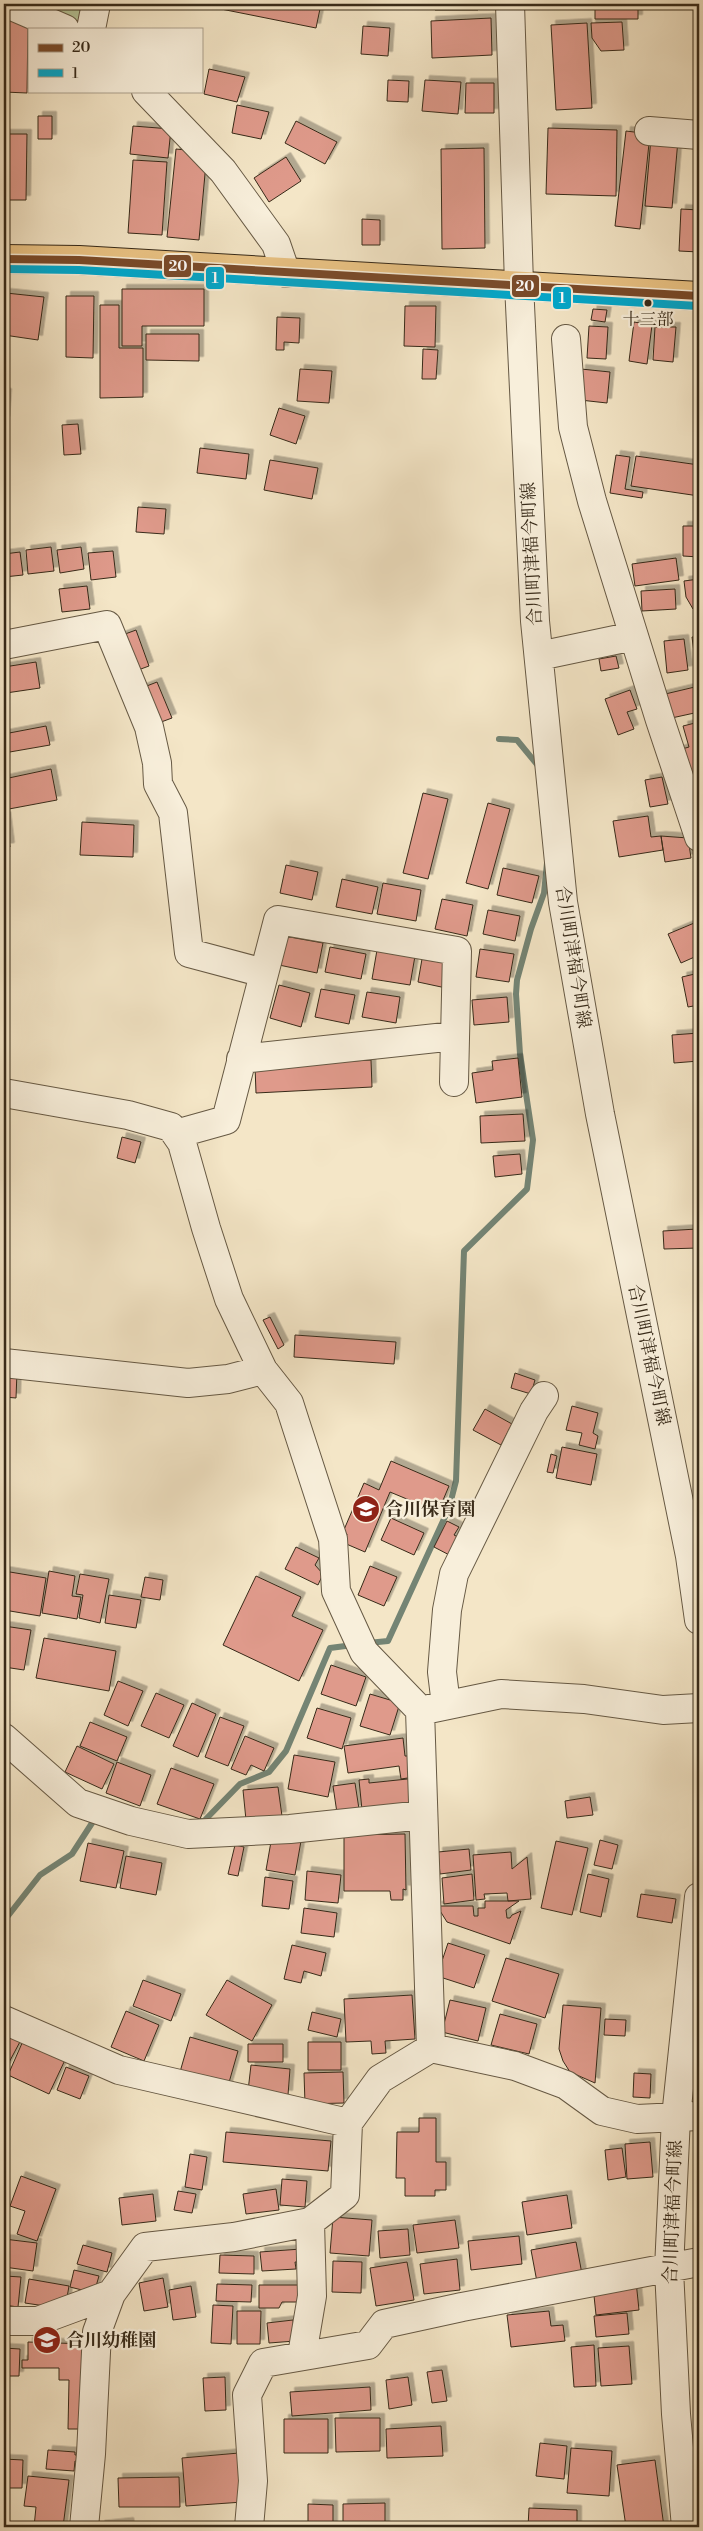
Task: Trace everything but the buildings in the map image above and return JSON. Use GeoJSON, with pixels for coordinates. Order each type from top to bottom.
{"type":"FeatureCollection","features":[{"type":"Feature","properties":{"kind":"highway"},"geometry":{"type":"LineString","coordinates":[[4,259],[79,260],[286,273],[519,284],[699,296]]}},
{"type":"Feature","properties":{"kind":"street"},"geometry":{"type":"LineString","coordinates":[[7,4],[62,28]]}},
{"type":"Feature","properties":{"kind":"street"},"geometry":{"type":"LineString","coordinates":[[91,28],[96,4]]}},
{"type":"Feature","properties":{"kind":"street","name":"合川町津福今町線"},"geometry":{"type":"LineString","coordinates":[[510,4],[519,284],[539,656],[563,902],[600,1114],[690,1556],[699,1620]]}},
{"type":"Feature","properties":{"kind":"street"},"geometry":{"type":"LineString","coordinates":[[147,92],[223,171],[276,244],[286,273]]}},
{"type":"Feature","properties":{"kind":"street"},"geometry":{"type":"LineString","coordinates":[[649,131],[699,135]]}},
{"type":"Feature","properties":{"kind":"street"},"geometry":{"type":"LineString","coordinates":[[566,338],[574,428],[592,501],[699,837]]}},
{"type":"Feature","properties":{"kind":"street"},"geometry":{"type":"LineString","coordinates":[[4,645],[107,625],[149,727],[157,763],[158,784],[173,813],[189,953],[264,972]]}},
{"type":"Feature","properties":{"kind":"street"},"geometry":{"type":"LineString","coordinates":[[539,656],[634,636]]}},
{"type":"Feature","properties":{"kind":"street"},"geometry":{"type":"LineString","coordinates":[[176,1134],[226,1120],[278,920],[458,951],[454,1082]]}},
{"type":"Feature","properties":{"kind":"street"},"geometry":{"type":"LineString","coordinates":[[241,1060],[455,1036]]}},
{"type":"Feature","properties":{"kind":"street"},"geometry":{"type":"LineString","coordinates":[[4,1093],[128,1115],[171,1127],[176,1134],[182,1143],[206,1228],[229,1299],[263,1370],[289,1403],[333,1539],[336,1591],[364,1652],[433,1708]]}},
{"type":"Feature","properties":{"kind":"street"},"geometry":{"type":"LineString","coordinates":[[4,1363],[188,1383],[228,1379],[263,1370]]}},
{"type":"Feature","properties":{"kind":"street"},"geometry":{"type":"LineString","coordinates":[[431,2048],[423,1815],[433,1708],[442,1672],[447,1610],[454,1574],[534,1411],[544,1396]]}},
{"type":"Feature","properties":{"kind":"street"},"geometry":{"type":"LineString","coordinates":[[433,1708],[501,1694],[584,1699],[663,1710],[699,1708]]}},
{"type":"Feature","properties":{"kind":"street"},"geometry":{"type":"LineString","coordinates":[[4,1738],[78,1803],[131,1821],[188,1834],[290,1829],[423,1815]]}},
{"type":"Feature","properties":{"kind":"street","name":"合川町津福今町線"},"geometry":{"type":"LineString","coordinates":[[686,2527],[676,2414],[669,2269],[687,2117],[699,1897]]}},
{"type":"Feature","properties":{"kind":"street"},"geometry":{"type":"LineString","coordinates":[[4,2020],[119,2070],[348,2123]]}},
{"type":"Feature","properties":{"kind":"street"},"geometry":{"type":"LineString","coordinates":[[84,2527],[91,2454],[97,2332],[112,2294],[144,2248],[234,2237],[310,2222],[345,2195],[348,2123],[380,2079],[431,2048],[516,2066],[566,2085],[602,2111],[637,2119],[687,2117]]}},
{"type":"Feature","properties":{"kind":"street"},"geometry":{"type":"LineString","coordinates":[[302,2355],[312,2296],[310,2222]]}},
{"type":"Feature","properties":{"kind":"street"},"geometry":{"type":"LineString","coordinates":[[249,2527],[253,2481],[247,2396],[263,2363],[368,2345],[384,2324],[462,2307],[699,2262]]}},
{"type":"Feature","properties":{"kind":"street"},"geometry":{"type":"LineString","coordinates":[[4,2321],[38,2320],[112,2294]]}},
{"type":"Feature","properties":{"kind":"green space"},"geometry":{"type":"Polygon","coordinates":[[[4,4],[96,4],[91,28],[61,28],[4,4]]]}},
{"type":"Feature","properties":{"kind":"waterway"},"geometry":{"type":"LineString","coordinates":[[499,739],[517,740],[540,768]]}},
{"type":"Feature","properties":{"kind":"waterway"},"geometry":{"type":"LineString","coordinates":[[368,1643],[388,1641],[449,1508],[456,1481],[464,1251],[527,1189],[533,1140],[520,1054],[516,994],[517,980],[531,929],[544,893],[547,863]]}},
{"type":"Feature","properties":{"kind":"waterway"},"geometry":{"type":"LineString","coordinates":[[199,1821],[204,1821],[240,1784],[269,1772],[286,1751],[330,1648],[353,1645]]}},
{"type":"Feature","properties":{"kind":"waterway"},"geometry":{"type":"LineString","coordinates":[[4,1921],[40,1875],[72,1854],[94,1820],[99,1820]]}},
{"type":"Feature","properties":{"kind":"transit line","name":"20"},"geometry":{"type":"LineString","coordinates":[[4,259],[79,260],[699,296]]}},
{"type":"Feature","properties":{"kind":"transit line","name":"1"},"geometry":{"type":"LineString","coordinates":[[4,269],[79,270],[698,306]]}},
{"type":"Feature","properties":{"kind":"place","name":"十三部"},"geometry":{"type":"Point","coordinates":[648,303]}},
{"type":"Feature","properties":{"kind":"place","name":"合川保育園"},"geometry":{"type":"Point","coordinates":[366,1509]}},
{"type":"Feature","properties":{"kind":"place","name":"合川幼稚園"},"geometry":{"type":"Point","coordinates":[47,2340]}}]}
